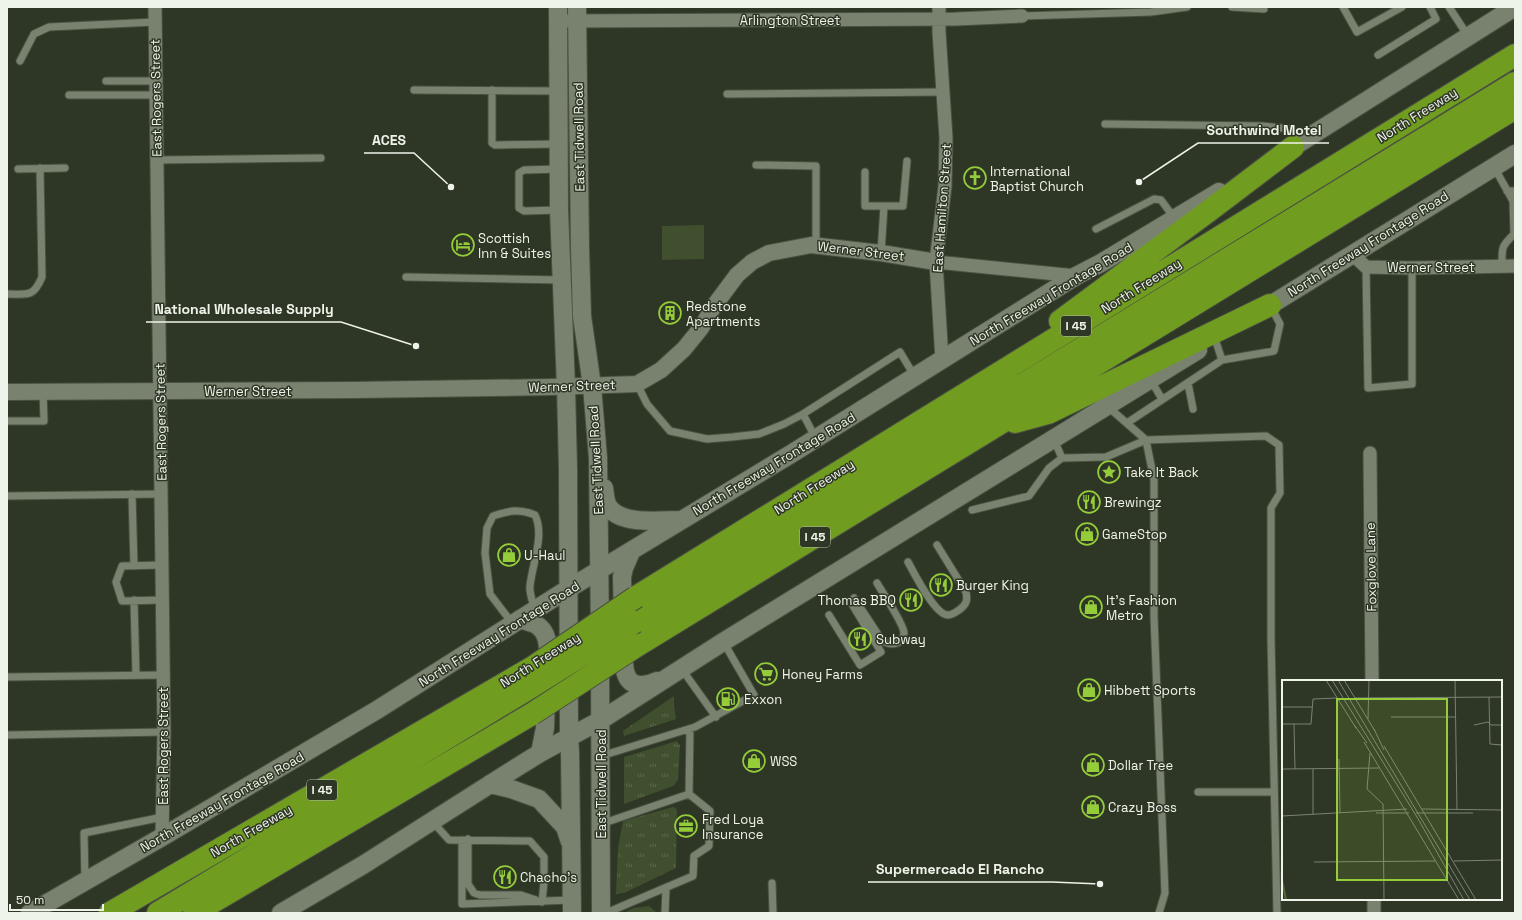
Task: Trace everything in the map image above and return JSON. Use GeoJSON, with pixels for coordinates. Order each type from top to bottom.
{"type":"FeatureCollection","features":[{"type":"Feature","properties":{"kind":"highway","name":"North Freeway"},"geometry":{"type":"LineString","coordinates":[[158,913],[532,677],[636,597],[1515,55]]}},
{"type":"Feature","properties":{"kind":"highway","name":"North Freeway"},"geometry":{"type":"LineString","coordinates":[[110,913],[532,677],[635,622],[1515,83]]}},
{"type":"Feature","properties":{"kind":"highway","name":"I 45"},"geometry":{"type":"LineString","coordinates":[[194,913],[532,714],[638,646],[991,428],[1515,108]]}},
{"type":"Feature","properties":{"kind":"highway"},"geometry":{"type":"LineString","coordinates":[[928,418],[1295,146]]}},
{"type":"Feature","properties":{"kind":"highway"},"geometry":{"type":"LineString","coordinates":[[991,428],[1048,412],[1270,305]]}},
{"type":"Feature","properties":{"kind":"main road","name":"North Freeway Frontage Road"},"geometry":{"type":"LineString","coordinates":[[30,913],[377,710],[568,589],[816,439],[1076,276],[1101,263],[1295,146],[1515,7]]}},
{"type":"Feature","properties":{"kind":"main road","name":"East Tidwell Road"},"geometry":{"type":"LineString","coordinates":[[558,14],[559,210],[566,387],[568,738],[572,844],[572,907]]}},
{"type":"Feature","properties":{"kind":"main road","name":"East Tidwell Road"},"geometry":{"type":"LineString","coordinates":[[577,14],[582,316],[592,386],[598,458],[601,720],[601,913]]}},
{"type":"Feature","properties":{"kind":"main road","name":"North Freeway Frontage Road"},"geometry":{"type":"LineString","coordinates":[[281,913],[363,865],[540,753],[601,720],[681,668],[1515,154]]}},
{"type":"Feature","properties":{"kind":"main road"},"geometry":{"type":"LineString","coordinates":[[560,248],[580,248]]}},
{"type":"Feature","properties":{"kind":"main road"},"geometry":{"type":"LineString","coordinates":[[598,458],[608,506],[615,513],[624,518],[636,521],[682,520]]}},
{"type":"Feature","properties":{"kind":"main road"},"geometry":{"type":"LineString","coordinates":[[631,552],[622,577],[625,672],[629,680],[636,685],[642,686],[663,680]]}},
{"type":"Feature","properties":{"kind":"main road"},"geometry":{"type":"LineString","coordinates":[[523,618],[536,625],[544,632],[549,647],[544,728],[540,753]]}},
{"type":"Feature","properties":{"kind":"main road"},"geometry":{"type":"LineString","coordinates":[[490,784],[511,789],[539,799],[565,827],[572,844]]}},
{"type":"Feature","properties":{"kind":"main road"},"geometry":{"type":"LineString","coordinates":[[572,869],[600,869]]}},
{"type":"Feature","properties":{"kind":"street","name":"East Rogers Street"},"geometry":{"type":"LineString","coordinates":[[154,7],[161,391],[164,675],[162,837]]}},
{"type":"Feature","properties":{"kind":"street","name":"Arlington Street"},"geometry":{"type":"LineString","coordinates":[[558,14],[939,13],[1022,16]]}},
{"type":"Feature","properties":{"kind":"street","name":"East Hamilton Street"},"geometry":{"type":"LineString","coordinates":[[939,13],[946,138],[946,186],[936,262],[942,360]]}},
{"type":"Feature","properties":{"kind":"street","name":"Werner Street"},"geometry":{"type":"LineString","coordinates":[[7,392],[347,390],[566,387],[637,384],[661,370],[684,349],[701,328],[725,290],[737,275],[752,262],[769,253],[792,247],[816,245],[936,262],[1076,276]]}},
{"type":"Feature","properties":{"kind":"street"},"geometry":{"type":"LineString","coordinates":[[1352,254],[1366,267]]}},
{"type":"Feature","properties":{"kind":"street","name":"Werner Street"},"geometry":{"type":"LineString","coordinates":[[1366,267],[1412,268],[1509,266]]}},
{"type":"Feature","properties":{"kind":"street","name":"Foxglove Lane"},"geometry":{"type":"LineString","coordinates":[[1370,453],[1372,680]]}},
{"type":"Feature","properties":{"kind":"street"},"geometry":{"type":"LineString","coordinates":[[1374,900],[1374,913]]}},
{"type":"Feature","properties":{"kind":"lane"},"geometry":{"type":"LineString","coordinates":[[1022,16],[1151,12],[1187,7]]}},
{"type":"Feature","properties":{"kind":"lane"},"geometry":{"type":"LineString","coordinates":[[1232,7],[1264,9]]}},
{"type":"Feature","properties":{"kind":"lane"},"geometry":{"type":"LineString","coordinates":[[1343,7],[1357,32],[1402,7]]}},
{"type":"Feature","properties":{"kind":"lane"},"geometry":{"type":"LineString","coordinates":[[1378,55],[1436,19],[1430,7]]}},
{"type":"Feature","properties":{"kind":"lane"},"geometry":{"type":"LineString","coordinates":[[1449,7],[1468,36]]}},
{"type":"Feature","properties":{"kind":"lane"},"geometry":{"type":"LineString","coordinates":[[20,61],[34,34],[49,27],[155,22]]}},
{"type":"Feature","properties":{"kind":"lane"},"geometry":{"type":"LineString","coordinates":[[106,81],[156,81]]}},
{"type":"Feature","properties":{"kind":"lane"},"geometry":{"type":"LineString","coordinates":[[414,90],[559,91]]}},
{"type":"Feature","properties":{"kind":"lane"},"geometry":{"type":"LineString","coordinates":[[492,90],[492,143],[495,145],[559,144]]}},
{"type":"Feature","properties":{"kind":"lane"},"geometry":{"type":"LineString","coordinates":[[727,94],[943,92]]}},
{"type":"Feature","properties":{"kind":"lane"},"geometry":{"type":"LineString","coordinates":[[69,95],[156,95]]}},
{"type":"Feature","properties":{"kind":"lane"},"geometry":{"type":"LineString","coordinates":[[1105,124],[1262,126],[1291,129],[1295,146]]}},
{"type":"Feature","properties":{"kind":"lane"},"geometry":{"type":"LineString","coordinates":[[157,160],[321,158]]}},
{"type":"Feature","properties":{"kind":"lane"},"geometry":{"type":"LineString","coordinates":[[865,172],[865,206],[903,206],[906,161]]}},
{"type":"Feature","properties":{"kind":"lane"},"geometry":{"type":"LineString","coordinates":[[756,165],[816,166],[816,245]]}},
{"type":"Feature","properties":{"kind":"lane"},"geometry":{"type":"LineString","coordinates":[[1494,166],[1514,205],[1515,234],[1502,249],[1509,266]]}},
{"type":"Feature","properties":{"kind":"lane"},"geometry":{"type":"LineString","coordinates":[[7,294],[29,294],[37,289],[42,277],[40,168]]}},
{"type":"Feature","properties":{"kind":"lane"},"geometry":{"type":"LineString","coordinates":[[18,169],[65,168]]}},
{"type":"Feature","properties":{"kind":"lane"},"geometry":{"type":"LineString","coordinates":[[559,169],[524,170],[519,173],[519,208],[524,211],[559,210]]}},
{"type":"Feature","properties":{"kind":"lane"},"geometry":{"type":"LineString","coordinates":[[1507,191],[1515,191]]}},
{"type":"Feature","properties":{"kind":"lane"},"geometry":{"type":"LineString","coordinates":[[1096,229],[1154,199],[1161,200],[1175,219]]}},
{"type":"Feature","properties":{"kind":"lane"},"geometry":{"type":"LineString","coordinates":[[881,253],[884,206]]}},
{"type":"Feature","properties":{"kind":"lane"},"geometry":{"type":"LineString","coordinates":[[1366,267],[1368,388],[1412,384],[1412,268]]}},
{"type":"Feature","properties":{"kind":"lane"},"geometry":{"type":"LineString","coordinates":[[406,277],[562,280]]}},
{"type":"Feature","properties":{"kind":"lane"},"geometry":{"type":"LineString","coordinates":[[1127,423],[1222,360],[1274,351],[1280,324],[1270,305]]}},
{"type":"Feature","properties":{"kind":"lane"},"geometry":{"type":"LineString","coordinates":[[1215,339],[1222,360]]}},
{"type":"Feature","properties":{"kind":"lane"},"geometry":{"type":"LineString","coordinates":[[637,384],[647,404],[670,431],[707,439],[759,434],[784,424],[803,414],[900,352],[914,377]]}},
{"type":"Feature","properties":{"kind":"lane"},"geometry":{"type":"LineString","coordinates":[[1150,379],[1162,400]]}},
{"type":"Feature","properties":{"kind":"lane"},"geometry":{"type":"LineString","coordinates":[[1188,383],[1193,409]]}},
{"type":"Feature","properties":{"kind":"lane"},"geometry":{"type":"LineString","coordinates":[[7,421],[44,421],[43,392]]}},
{"type":"Feature","properties":{"kind":"lane"},"geometry":{"type":"LineString","coordinates":[[1107,406],[1146,440],[1154,480],[1154,625],[1165,893],[1159,913]]}},
{"type":"Feature","properties":{"kind":"lane"},"geometry":{"type":"LineString","coordinates":[[803,414],[816,439]]}},
{"type":"Feature","properties":{"kind":"lane"},"geometry":{"type":"LineString","coordinates":[[972,510],[1029,496],[1049,468],[1062,458],[1106,457],[1146,440],[1266,436],[1279,445],[1280,493],[1271,508],[1271,638],[1277,913]]}},
{"type":"Feature","properties":{"kind":"lane"},"geometry":{"type":"LineString","coordinates":[[1053,439],[1062,458]]}},
{"type":"Feature","properties":{"kind":"lane"},"geometry":{"type":"LineString","coordinates":[[132,494],[134,566]]}},
{"type":"Feature","properties":{"kind":"lane"},"geometry":{"type":"LineString","coordinates":[[7,496],[162,494]]}},
{"type":"Feature","properties":{"kind":"lane"},"geometry":{"type":"LineString","coordinates":[[511,511],[525,511],[535,515],[539,522],[530,587],[523,618],[490,594],[485,553],[487,528],[493,516],[511,511]]}},
{"type":"Feature","properties":{"kind":"lane"},"geometry":{"type":"LineString","coordinates":[[908,562],[929,598],[940,612],[947,615],[953,614],[964,606],[967,599],[966,592],[937,545]]}},
{"type":"Feature","properties":{"kind":"lane"},"geometry":{"type":"LineString","coordinates":[[162,565],[122,566],[116,582],[122,601],[163,600]]}},
{"type":"Feature","properties":{"kind":"lane"},"geometry":{"type":"LineString","coordinates":[[829,614],[860,665],[881,652],[852,599],[881,639],[886,644],[895,644],[901,640],[904,632],[901,624],[877,583]]}},
{"type":"Feature","properties":{"kind":"lane"},"geometry":{"type":"LineString","coordinates":[[134,600],[136,675]]}},
{"type":"Feature","properties":{"kind":"lane"},"geometry":{"type":"LineString","coordinates":[[601,756],[690,729],[716,717],[754,695],[723,642]]}},
{"type":"Feature","properties":{"kind":"lane"},"geometry":{"type":"LineString","coordinates":[[681,668],[716,717]]}},
{"type":"Feature","properties":{"kind":"lane"},"geometry":{"type":"LineString","coordinates":[[7,677],[164,675]]}},
{"type":"Feature","properties":{"kind":"lane"},"geometry":{"type":"LineString","coordinates":[[689,794],[690,729]]}},
{"type":"Feature","properties":{"kind":"lane"},"geometry":{"type":"LineString","coordinates":[[7,735],[164,732]]}},
{"type":"Feature","properties":{"kind":"lane"},"geometry":{"type":"LineString","coordinates":[[1198,792],[1274,792]]}},
{"type":"Feature","properties":{"kind":"lane"},"geometry":{"type":"LineString","coordinates":[[600,824],[689,794]]}},
{"type":"Feature","properties":{"kind":"lane"},"geometry":{"type":"LineString","coordinates":[[606,913],[693,876],[694,856],[709,846],[710,811],[689,794]]}},
{"type":"Feature","properties":{"kind":"lane"},"geometry":{"type":"LineString","coordinates":[[86,881],[84,833],[163,817]]}},
{"type":"Feature","properties":{"kind":"lane"},"geometry":{"type":"LineString","coordinates":[[432,821],[449,840],[530,840],[544,857],[542,902]]}},
{"type":"Feature","properties":{"kind":"lane"},"geometry":{"type":"LineString","coordinates":[[465,840],[462,904],[542,902]]}},
{"type":"Feature","properties":{"kind":"lane"},"geometry":{"type":"LineString","coordinates":[[465,840],[468,884],[474,893],[521,895],[542,902],[572,907]]}},
{"type":"Feature","properties":{"kind":"lane"},"geometry":{"type":"LineString","coordinates":[[772,883],[773,913]]}},
{"type":"Feature","properties":{"kind":"lane"},"geometry":{"type":"LineString","coordinates":[[665,913],[666,888]]}},
{"type":"Feature","properties":{"kind":"green space"},"geometry":{"type":"Polygon","coordinates":[[[704,225],[704,259],[662,260],[662,226],[704,225]]]}},
{"type":"Feature","properties":{"kind":"green space"},"geometry":{"type":"Polygon","coordinates":[[[674,696],[676,719],[624,736],[623,731],[674,696]]]}},
{"type":"Feature","properties":{"kind":"green space"},"geometry":{"type":"Polygon","coordinates":[[[677,741],[680,745],[678,780],[673,786],[624,804],[624,757],[677,741]]]}},
{"type":"Feature","properties":{"kind":"green space"},"geometry":{"type":"Polygon","coordinates":[[[673,807],[676,808],[677,811],[676,868],[624,893],[616,894],[618,848],[623,821],[673,807]]]}},
{"type":"Feature","properties":{"kind":"green space"},"geometry":{"type":"Polygon","coordinates":[[[649,906],[657,913],[624,913],[633,908],[649,906]]]}},
{"type":"Feature","properties":{"kind":"place","name":"International Baptist Church"},"geometry":{"type":"Point","coordinates":[975,178]}},
{"type":"Feature","properties":{"kind":"place","name":"Southwind Motel"},"geometry":{"type":"Point","coordinates":[1139,182]}},
{"type":"Feature","properties":{"kind":"place","name":"ACES"},"geometry":{"type":"Point","coordinates":[451,187]}},
{"type":"Feature","properties":{"kind":"place","name":"Scottish Inn & Suites"},"geometry":{"type":"Point","coordinates":[463,245]}},
{"type":"Feature","properties":{"kind":"place","name":"Redstone Apartments"},"geometry":{"type":"Point","coordinates":[670,313]}},
{"type":"Feature","properties":{"kind":"place","name":"National Wholesale Supply"},"geometry":{"type":"Point","coordinates":[416,346]}},
{"type":"Feature","properties":{"kind":"place","name":"Take It Back"},"geometry":{"type":"Point","coordinates":[1109,472]}},
{"type":"Feature","properties":{"kind":"place","name":"Brewingz"},"geometry":{"type":"Point","coordinates":[1089,502]}},
{"type":"Feature","properties":{"kind":"place","name":"GameStop"},"geometry":{"type":"Point","coordinates":[1087,534]}},
{"type":"Feature","properties":{"kind":"place","name":"U-Haul"},"geometry":{"type":"Point","coordinates":[509,555]}},
{"type":"Feature","properties":{"kind":"place","name":"Burger King"},"geometry":{"type":"Point","coordinates":[941,585]}},
{"type":"Feature","properties":{"kind":"place","name":"Thomas BBQ"},"geometry":{"type":"Point","coordinates":[911,600]}},
{"type":"Feature","properties":{"kind":"place","name":"It's Fashion Metro"},"geometry":{"type":"Point","coordinates":[1091,607]}},
{"type":"Feature","properties":{"kind":"place","name":"Subway"},"geometry":{"type":"Point","coordinates":[860,639]}},
{"type":"Feature","properties":{"kind":"place","name":"Honey Farms"},"geometry":{"type":"Point","coordinates":[766,674]}},
{"type":"Feature","properties":{"kind":"place","name":"Hibbett Sports"},"geometry":{"type":"Point","coordinates":[1089,690]}},
{"type":"Feature","properties":{"kind":"place","name":"Exxon"},"geometry":{"type":"Point","coordinates":[728,699]}},
{"type":"Feature","properties":{"kind":"place","name":"WSS"},"geometry":{"type":"Point","coordinates":[754,761]}},
{"type":"Feature","properties":{"kind":"place","name":"Dollar Tree"},"geometry":{"type":"Point","coordinates":[1093,765]}},
{"type":"Feature","properties":{"kind":"place","name":"Crazy Boss"},"geometry":{"type":"Point","coordinates":[1093,807]}},
{"type":"Feature","properties":{"kind":"place","name":"Fred Loya Insurance"},"geometry":{"type":"Point","coordinates":[686,826]}},
{"type":"Feature","properties":{"kind":"place","name":"Chacho's"},"geometry":{"type":"Point","coordinates":[505,877]}},
{"type":"Feature","properties":{"kind":"place","name":"Supermercado El Rancho"},"geometry":{"type":"Point","coordinates":[1100,884]}}]}
